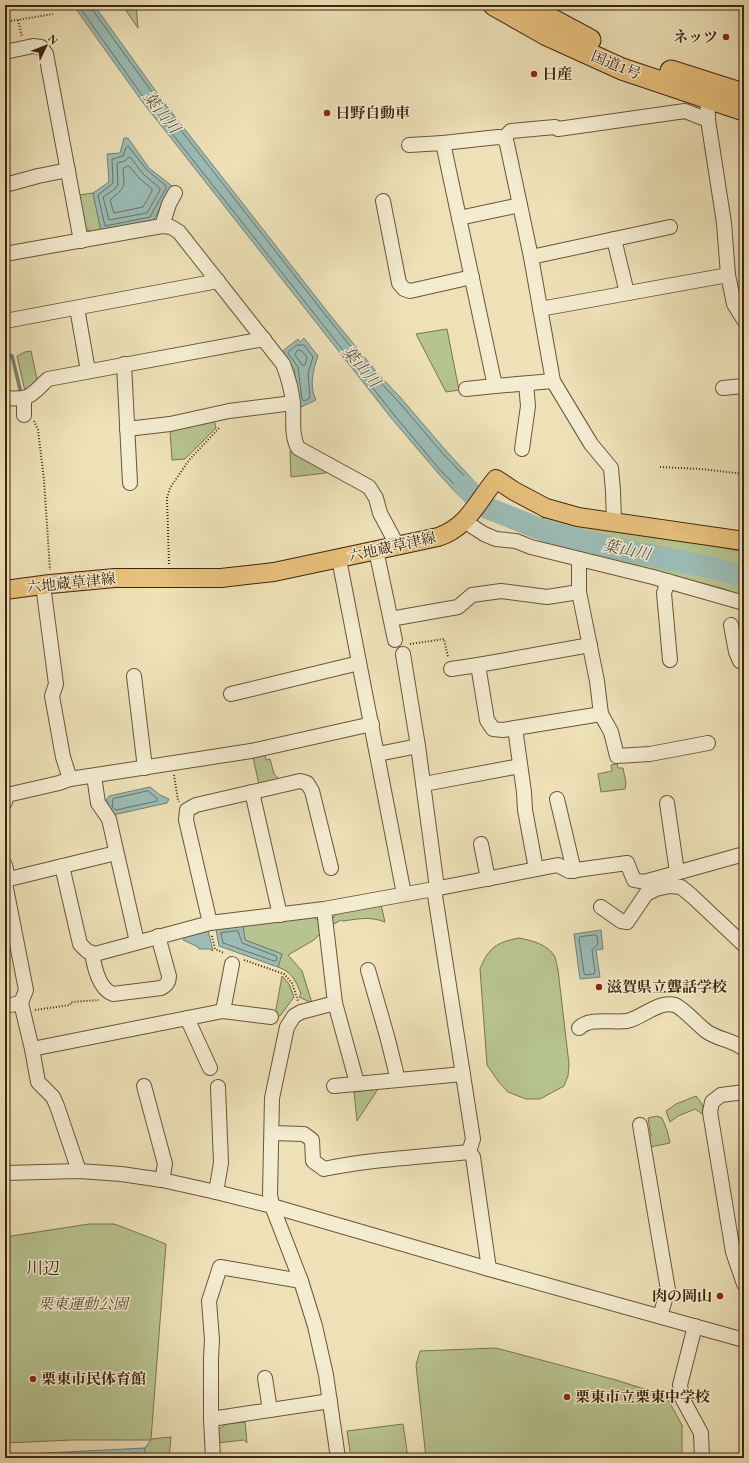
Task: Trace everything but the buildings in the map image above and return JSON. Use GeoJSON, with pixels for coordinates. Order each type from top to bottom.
{"type":"FeatureCollection","features":[{"type":"Feature","properties":{"kind":"highway","name":"国道1号"},"geometry":{"type":"LineString","coordinates":[[494,5],[547,35],[622,69],[707,90],[744,95]]}},
{"type":"Feature","properties":{"kind":"highway","name":"国道1号"},"geometry":{"type":"LineString","coordinates":[[525,5],[579,35],[707,90],[744,110]]}},
{"type":"Feature","properties":{"kind":"main road","name":"六地蔵草津線"},"geometry":{"type":"LineString","coordinates":[[7,590],[115,578],[221,578],[274,572],[438,537],[449,534],[468,517],[496,479],[514,491],[546,508],[578,517],[744,541]]}},
{"type":"Feature","properties":{"kind":"street"},"geometry":{"type":"LineString","coordinates":[[5,52],[33,46],[41,47],[46,54],[81,241]]}},
{"type":"Feature","properties":{"kind":"street"},"geometry":{"type":"LineString","coordinates":[[707,90],[708,120],[723,216],[728,274],[734,304],[744,318]]}},
{"type":"Feature","properties":{"kind":"street"},"geometry":{"type":"LineString","coordinates":[[504,138],[511,131],[555,127],[558,129],[685,112],[708,120]]}},
{"type":"Feature","properties":{"kind":"street"},"geometry":{"type":"LineString","coordinates":[[409,145],[498,137],[504,138]]}},
{"type":"Feature","properties":{"kind":"street"},"geometry":{"type":"LineString","coordinates":[[504,138],[507,144],[531,257],[553,381],[591,444],[610,468],[614,491],[614,521]]}},
{"type":"Feature","properties":{"kind":"street"},"geometry":{"type":"LineString","coordinates":[[443,143],[495,386]]}},
{"type":"Feature","properties":{"kind":"street"},"geometry":{"type":"LineString","coordinates":[[6,182],[68,170]]}},
{"type":"Feature","properties":{"kind":"street"},"geometry":{"type":"LineString","coordinates":[[162,226],[169,204],[175,193]]}},
{"type":"Feature","properties":{"kind":"street"},"geometry":{"type":"LineString","coordinates":[[383,201],[399,283],[404,289],[410,291],[472,277]]}},
{"type":"Feature","properties":{"kind":"street"},"geometry":{"type":"LineString","coordinates":[[460,218],[520,205]]}},
{"type":"Feature","properties":{"kind":"street"},"geometry":{"type":"LineString","coordinates":[[5,254],[162,226],[171,227],[179,232],[283,364],[289,379],[293,403],[294,442],[298,448],[369,487],[376,498],[380,512],[397,546]]}},
{"type":"Feature","properties":{"kind":"street"},"geometry":{"type":"LineString","coordinates":[[531,257],[670,227]]}},
{"type":"Feature","properties":{"kind":"street"},"geometry":{"type":"LineString","coordinates":[[614,239],[627,293]]}},
{"type":"Feature","properties":{"kind":"street"},"geometry":{"type":"LineString","coordinates":[[540,309],[728,274]]}},
{"type":"Feature","properties":{"kind":"street"},"geometry":{"type":"LineString","coordinates":[[5,321],[218,281]]}},
{"type":"Feature","properties":{"kind":"street"},"geometry":{"type":"LineString","coordinates":[[77,308],[88,371]]}},
{"type":"Feature","properties":{"kind":"street"},"geometry":{"type":"LineString","coordinates":[[5,398],[20,399],[29,397],[48,379],[264,339]]}},
{"type":"Feature","properties":{"kind":"street"},"geometry":{"type":"LineString","coordinates":[[124,364],[130,483]]}},
{"type":"Feature","properties":{"kind":"street"},"geometry":{"type":"LineString","coordinates":[[466,389],[553,381]]}},
{"type":"Feature","properties":{"kind":"street"},"geometry":{"type":"LineString","coordinates":[[522,449],[528,406],[526,384]]}},
{"type":"Feature","properties":{"kind":"street"},"geometry":{"type":"LineString","coordinates":[[723,388],[744,386]]}},
{"type":"Feature","properties":{"kind":"street"},"geometry":{"type":"LineString","coordinates":[[24,398],[24,415]]}},
{"type":"Feature","properties":{"kind":"street"},"geometry":{"type":"LineString","coordinates":[[127,429],[170,424],[229,411],[293,403]]}},
{"type":"Feature","properties":{"kind":"street"},"geometry":{"type":"LineString","coordinates":[[468,517],[484,534],[496,539],[516,541],[532,547],[668,581],[744,603]]}},
{"type":"Feature","properties":{"kind":"street"},"geometry":{"type":"LineString","coordinates":[[376,550],[401,646],[424,784],[435,888],[473,1139],[469,1152]]}},
{"type":"Feature","properties":{"kind":"street"},"geometry":{"type":"LineString","coordinates":[[579,558],[579,592],[597,681],[601,714],[611,732],[617,756],[650,754],[708,743]]}},
{"type":"Feature","properties":{"kind":"street"},"geometry":{"type":"LineString","coordinates":[[339,559],[404,894]]}},
{"type":"Feature","properties":{"kind":"street"},"geometry":{"type":"LineString","coordinates":[[668,581],[664,593],[670,660]]}},
{"type":"Feature","properties":{"kind":"street"},"geometry":{"type":"LineString","coordinates":[[46,585],[56,684],[52,696],[63,758],[70,779]]}},
{"type":"Feature","properties":{"kind":"street"},"geometry":{"type":"LineString","coordinates":[[396,618],[458,606],[472,595],[501,591],[547,597],[579,592]]}},
{"type":"Feature","properties":{"kind":"street"},"geometry":{"type":"LineString","coordinates":[[731,624],[736,652],[740,661],[744,661]]}},
{"type":"Feature","properties":{"kind":"street"},"geometry":{"type":"LineString","coordinates":[[450,669],[590,645]]}},
{"type":"Feature","properties":{"kind":"street"},"geometry":{"type":"LineString","coordinates":[[231,694],[359,663]]}},
{"type":"Feature","properties":{"kind":"street"},"geometry":{"type":"LineString","coordinates":[[478,665],[487,720],[493,729],[503,730],[601,714]]}},
{"type":"Feature","properties":{"kind":"street"},"geometry":{"type":"LineString","coordinates":[[134,676],[145,768]]}},
{"type":"Feature","properties":{"kind":"street"},"geometry":{"type":"LineString","coordinates":[[6,794],[59,783],[70,779],[251,751],[372,724]]}},
{"type":"Feature","properties":{"kind":"street"},"geometry":{"type":"LineString","coordinates":[[515,728],[525,810],[536,869]]}},
{"type":"Feature","properties":{"kind":"street"},"geometry":{"type":"LineString","coordinates":[[378,754],[418,746]]}},
{"type":"Feature","properties":{"kind":"street"},"geometry":{"type":"LineString","coordinates":[[424,784],[520,766]]}},
{"type":"Feature","properties":{"kind":"street"},"geometry":{"type":"LineString","coordinates":[[94,776],[98,803],[109,819],[137,942]]}},
{"type":"Feature","properties":{"kind":"street"},"geometry":{"type":"LineString","coordinates":[[210,923],[186,820],[187,810],[196,805],[300,781],[307,783],[312,790],[331,868]]}},
{"type":"Feature","properties":{"kind":"street"},"geometry":{"type":"LineString","coordinates":[[252,792],[280,915]]}},
{"type":"Feature","properties":{"kind":"street"},"geometry":{"type":"LineString","coordinates":[[557,799],[574,871]]}},
{"type":"Feature","properties":{"kind":"street"},"geometry":{"type":"LineString","coordinates":[[667,803],[677,872]]}},
{"type":"Feature","properties":{"kind":"street"},"geometry":{"type":"LineString","coordinates":[[481,844],[488,879]]}},
{"type":"Feature","properties":{"kind":"street"},"geometry":{"type":"LineString","coordinates":[[5,879],[116,853]]}},
{"type":"Feature","properties":{"kind":"street"},"geometry":{"type":"LineString","coordinates":[[62,866],[80,944],[87,951],[95,954],[210,923],[324,909],[536,869],[558,866],[569,871],[574,871],[627,863],[634,880],[644,882],[744,854]]}},
{"type":"Feature","properties":{"kind":"street"},"geometry":{"type":"LineString","coordinates":[[5,865],[7,874],[5,879]]}},
{"type":"Feature","properties":{"kind":"street"},"geometry":{"type":"LineString","coordinates":[[5,883],[10,929],[26,990],[22,1007],[38,1082],[53,1097],[79,1171]]}},
{"type":"Feature","properties":{"kind":"street"},"geometry":{"type":"LineString","coordinates":[[601,907],[621,921],[627,922],[646,894],[656,889],[670,886],[681,887],[744,945]]}},
{"type":"Feature","properties":{"kind":"street"},"geometry":{"type":"LineString","coordinates":[[324,909],[335,1003],[357,1084]]}},
{"type":"Feature","properties":{"kind":"street"},"geometry":{"type":"LineString","coordinates":[[92,952],[94,965],[104,988],[108,992],[113,994],[162,988],[169,982],[169,976],[158,936]]}},
{"type":"Feature","properties":{"kind":"street"},"geometry":{"type":"LineString","coordinates":[[223,1011],[233,959]]}},
{"type":"Feature","properties":{"kind":"street"},"geometry":{"type":"LineString","coordinates":[[368,970],[398,1080]]}},
{"type":"Feature","properties":{"kind":"street"},"geometry":{"type":"LineString","coordinates":[[335,1003],[301,1012],[294,1016],[288,1027],[272,1098],[270,1194],[272,1206],[301,1282],[315,1326],[330,1401],[338,1458]]}},
{"type":"Feature","properties":{"kind":"street"},"geometry":{"type":"LineString","coordinates":[[579,1028],[583,1024],[591,1022],[626,1021],[658,1007],[676,1005],[706,1031],[716,1037],[733,1041],[744,1049]]}},
{"type":"Feature","properties":{"kind":"street"},"geometry":{"type":"LineString","coordinates":[[5,1006],[22,1007]]}},
{"type":"Feature","properties":{"kind":"street"},"geometry":{"type":"LineString","coordinates":[[32,1050],[223,1011],[271,1017]]}},
{"type":"Feature","properties":{"kind":"street"},"geometry":{"type":"LineString","coordinates":[[187,1018],[210,1068]]}},
{"type":"Feature","properties":{"kind":"street"},"geometry":{"type":"LineString","coordinates":[[334,1086],[463,1074]]}},
{"type":"Feature","properties":{"kind":"street"},"geometry":{"type":"LineString","coordinates":[[144,1086],[164,1164],[162,1180]]}},
{"type":"Feature","properties":{"kind":"street"},"geometry":{"type":"LineString","coordinates":[[216,1192],[221,1164],[218,1086]]}},
{"type":"Feature","properties":{"kind":"street"},"geometry":{"type":"LineString","coordinates":[[744,1092],[721,1095],[712,1102],[710,1112],[733,1252],[744,1284]]}},
{"type":"Feature","properties":{"kind":"street"},"geometry":{"type":"LineString","coordinates":[[640,1125],[668,1290],[660,1316]]}},
{"type":"Feature","properties":{"kind":"street"},"geometry":{"type":"LineString","coordinates":[[272,1133],[304,1134],[312,1140],[313,1161],[324,1169],[376,1161],[469,1152]]}},
{"type":"Feature","properties":{"kind":"street"},"geometry":{"type":"LineString","coordinates":[[469,1152],[473,1157],[489,1270]]}},
{"type":"Feature","properties":{"kind":"street"},"geometry":{"type":"LineString","coordinates":[[5,1173],[79,1171],[121,1174],[162,1180],[216,1192],[272,1206],[489,1270],[744,1340]]}},
{"type":"Feature","properties":{"kind":"street"},"geometry":{"type":"LineString","coordinates":[[213,1458],[211,1419],[212,1340],[209,1300],[220,1267],[301,1282]]}},
{"type":"Feature","properties":{"kind":"street"},"geometry":{"type":"LineString","coordinates":[[695,1326],[680,1385],[682,1398],[701,1433],[702,1458]]}},
{"type":"Feature","properties":{"kind":"street"},"geometry":{"type":"LineString","coordinates":[[265,1378],[270,1410]]}},
{"type":"Feature","properties":{"kind":"street"},"geometry":{"type":"LineString","coordinates":[[211,1419],[330,1401]]}},
{"type":"Feature","properties":{"kind":"path"},"geometry":{"type":"LineString","coordinates":[[5,22],[53,14]]}},
{"type":"Feature","properties":{"kind":"path"},"geometry":{"type":"LineString","coordinates":[[18,20],[24,48]]}},
{"type":"Feature","properties":{"kind":"path"},"geometry":{"type":"LineString","coordinates":[[170,578],[167,498],[170,488],[189,460],[227,420],[229,411]]}},
{"type":"Feature","properties":{"kind":"path"},"geometry":{"type":"LineString","coordinates":[[24,415],[34,420],[38,430],[44,480],[46,585]]}},
{"type":"Feature","properties":{"kind":"path"},"geometry":{"type":"LineString","coordinates":[[660,467],[701,469],[744,474]]}},
{"type":"Feature","properties":{"kind":"path"},"geometry":{"type":"LineString","coordinates":[[5,557],[7,590]]}},
{"type":"Feature","properties":{"kind":"path"},"geometry":{"type":"LineString","coordinates":[[401,646],[444,639],[450,669]]}},
{"type":"Feature","properties":{"kind":"path"},"geometry":{"type":"LineString","coordinates":[[172,764],[178,800],[187,810]]}},
{"type":"Feature","properties":{"kind":"path"},"geometry":{"type":"LineString","coordinates":[[210,923],[215,949],[233,959],[284,974],[292,983],[301,1012]]}},
{"type":"Feature","properties":{"kind":"path"},"geometry":{"type":"LineString","coordinates":[[22,1007],[70,1005],[72,1002],[103,1000],[108,992]]}},
{"type":"Feature","properties":{"kind":"green space"},"geometry":{"type":"Polygon","coordinates":[[[122,5],[136,5],[138,28],[122,5]]]}},
{"type":"Feature","properties":{"kind":"green space"},"geometry":{"type":"Polygon","coordinates":[[[93,193],[101,231],[91,232],[84,227],[78,195],[93,193]]]}},
{"type":"Feature","properties":{"kind":"green space"},"geometry":{"type":"Polygon","coordinates":[[[447,329],[459,390],[446,392],[416,334],[447,329]]]}},
{"type":"Feature","properties":{"kind":"green space"},"geometry":{"type":"Polygon","coordinates":[[[31,351],[37,379],[30,388],[25,391],[17,356],[31,351]]]}},
{"type":"Feature","properties":{"kind":"green space"},"geometry":{"type":"Polygon","coordinates":[[[214,420],[216,428],[185,459],[172,460],[170,430],[214,420]]]}},
{"type":"Feature","properties":{"kind":"green space"},"geometry":{"type":"Polygon","coordinates":[[[290,451],[326,471],[326,473],[291,477],[290,451]]]}},
{"type":"Feature","properties":{"kind":"green space"},"geometry":{"type":"Polygon","coordinates":[[[537,510],[744,552],[744,569],[733,564],[671,549],[555,527],[545,521],[537,510]]]}},
{"type":"Feature","properties":{"kind":"green space"},"geometry":{"type":"Polygon","coordinates":[[[547,537],[744,582],[744,596],[721,588],[616,562],[546,542],[547,537]]]}},
{"type":"Feature","properties":{"kind":"green space"},"geometry":{"type":"Polygon","coordinates":[[[265,754],[266,760],[270,759],[274,774],[280,780],[259,785],[253,757],[265,754]]]}},
{"type":"Feature","properties":{"kind":"green space"},"geometry":{"type":"Polygon","coordinates":[[[617,764],[618,768],[623,768],[626,783],[625,789],[601,792],[598,774],[612,771],[611,765],[617,764]]]}},
{"type":"Feature","properties":{"kind":"green space"},"geometry":{"type":"Polygon","coordinates":[[[381,905],[385,922],[364,918],[341,920],[332,925],[331,920],[338,912],[381,905]]]}},
{"type":"Feature","properties":{"kind":"green space"},"geometry":{"type":"Polygon","coordinates":[[[312,916],[320,922],[321,933],[314,940],[288,955],[302,971],[312,1003],[299,997],[301,994],[293,978],[290,974],[278,967],[282,954],[245,940],[243,926],[312,916]]]}},
{"type":"Feature","properties":{"kind":"green space"},"geometry":{"type":"Polygon","coordinates":[[[519,938],[534,942],[549,949],[555,957],[558,970],[569,1064],[568,1076],[564,1086],[540,1099],[526,1099],[508,1092],[487,1065],[480,969],[486,956],[494,947],[519,938]]]}},
{"type":"Feature","properties":{"kind":"green space"},"geometry":{"type":"Polygon","coordinates":[[[282,976],[289,984],[294,997],[280,1016],[275,1015],[282,976]]]}},
{"type":"Feature","properties":{"kind":"green space"},"geometry":{"type":"Polygon","coordinates":[[[378,1089],[357,1121],[354,1092],[378,1089]]]}},
{"type":"Feature","properties":{"kind":"green space"},"geometry":{"type":"Polygon","coordinates":[[[696,1096],[702,1104],[704,1115],[695,1109],[678,1116],[670,1122],[666,1111],[676,1104],[696,1096]]]}},
{"type":"Feature","properties":{"kind":"green space"},"geometry":{"type":"Polygon","coordinates":[[[657,1116],[662,1118],[670,1143],[650,1147],[648,1137],[651,1136],[648,1118],[657,1116]]]}},
{"type":"Feature","properties":{"kind":"green space","name":"栗東運動公園"},"geometry":{"type":"Polygon","coordinates":[[[89,1224],[114,1224],[166,1244],[151,1439],[171,1437],[169,1458],[144,1458],[145,1448],[151,1440],[72,1440],[5,1443],[5,1237],[89,1224]]]}},
{"type":"Feature","properties":{"kind":"green space","name":"栗東市立栗東中学校"},"geometry":{"type":"Polygon","coordinates":[[[496,1348],[616,1380],[666,1396],[682,1425],[682,1458],[426,1458],[416,1365],[420,1351],[496,1348]]]}},
{"type":"Feature","properties":{"kind":"green space"},"geometry":{"type":"Polygon","coordinates":[[[245,1422],[247,1443],[244,1440],[217,1443],[218,1430],[226,1424],[245,1422]]]}},
{"type":"Feature","properties":{"kind":"green space"},"geometry":{"type":"Polygon","coordinates":[[[403,1424],[408,1458],[351,1458],[347,1431],[403,1424]]]}},
{"type":"Feature","properties":{"kind":"water"},"geometry":{"type":"Polygon","coordinates":[[[73,5],[94,5],[165,104],[330,315],[379,375],[476,483],[474,492],[468,502],[458,495],[392,419],[141,100],[73,5]]]}},
{"type":"Feature","properties":{"kind":"water"},"geometry":{"type":"Polygon","coordinates":[[[124,138],[128,138],[149,168],[172,186],[153,221],[101,231],[93,193],[109,182],[107,154],[120,153],[124,138]]]}},
{"type":"Feature","properties":{"kind":"water"},"geometry":{"type":"Polygon","coordinates":[[[304,338],[318,356],[313,372],[312,384],[316,400],[299,408],[294,368],[281,352],[298,339],[300,342],[304,338]]]}},
{"type":"Feature","properties":{"kind":"water"},"geometry":{"type":"Polygon","coordinates":[[[150,787],[160,795],[169,799],[167,803],[113,815],[106,805],[109,803],[106,800],[109,796],[150,787]]]}},
{"type":"Feature","properties":{"kind":"water"},"geometry":{"type":"Polygon","coordinates":[[[243,926],[245,940],[282,954],[278,967],[219,946],[216,929],[243,926]]]}},
{"type":"Feature","properties":{"kind":"water"},"geometry":{"type":"Polygon","coordinates":[[[208,930],[213,951],[209,949],[199,949],[198,947],[183,940],[186,936],[208,930]]]}},
{"type":"Feature","properties":{"kind":"water"},"geometry":{"type":"Polygon","coordinates":[[[601,930],[603,949],[596,950],[600,977],[580,979],[574,934],[601,930]]]}},
{"type":"Feature","properties":{"kind":"water"},"geometry":{"type":"Polygon","coordinates":[[[145,1448],[144,1458],[5,1458],[5,1455],[145,1448]]]}},
{"type":"Feature","properties":{"kind":"waterway"},"geometry":{"type":"LineString","coordinates":[[5,354],[12,356],[20,389]]}},
{"type":"Feature","properties":{"kind":"waterway","name":"葉山川"},"geometry":{"type":"LineString","coordinates":[[465,487],[485,507],[550,533],[613,548],[713,568],[744,577]]}},
{"type":"Feature","properties":{"kind":"place","name":"ネッツ"},"geometry":{"type":"Point","coordinates":[726,37]}},
{"type":"Feature","properties":{"kind":"place","name":"日産"},"geometry":{"type":"Point","coordinates":[534,74]}},
{"type":"Feature","properties":{"kind":"place","name":"日野自動車"},"geometry":{"type":"Point","coordinates":[327,113]}},
{"type":"Feature","properties":{"kind":"place","name":"滋賀県立聾話学校"},"geometry":{"type":"Point","coordinates":[599,987]}},
{"type":"Feature","properties":{"kind":"place","name":"肉の岡山"},"geometry":{"type":"Point","coordinates":[720,1296]}},
{"type":"Feature","properties":{"kind":"place","name":"栗東市民体育館"},"geometry":{"type":"Point","coordinates":[33,1379]}},
{"type":"Feature","properties":{"kind":"place","name":"栗東市立栗東中学校"},"geometry":{"type":"Point","coordinates":[567,1397]}},
{"type":"Feature","properties":{"kind":"district","name":"川辺"},"geometry":{"type":"Point","coordinates":[43,1268]}}]}
